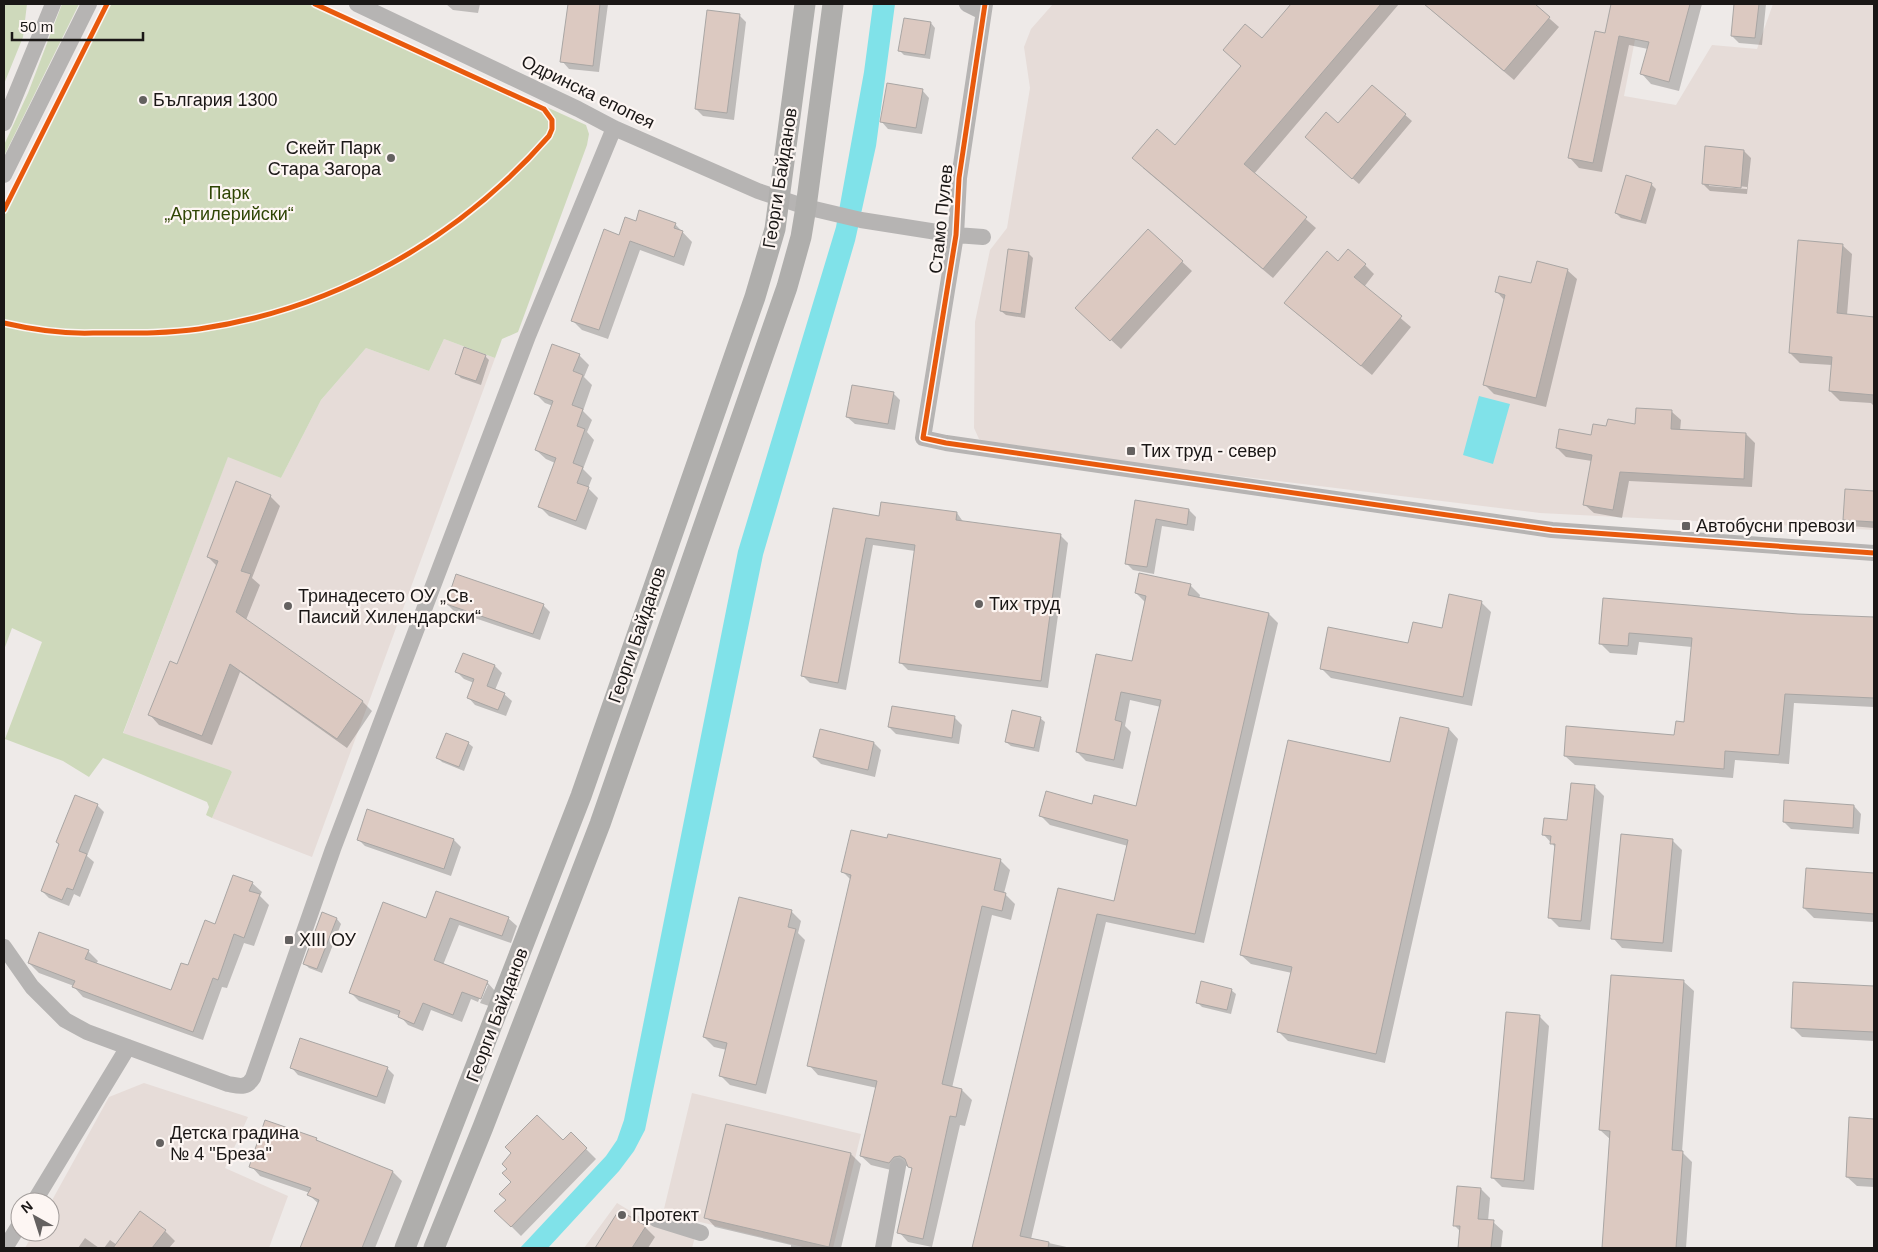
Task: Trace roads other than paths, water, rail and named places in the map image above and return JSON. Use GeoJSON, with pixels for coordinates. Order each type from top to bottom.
{"type":"FeatureCollection","features":[{"type":"Feature","properties":{"kind":"main road","name":"Георги Байданов"},"geometry":{"type":"LineString","coordinates":[[406,1248],[584,786],[756,297],[775,229],[805,4]]}},
{"type":"Feature","properties":{"kind":"main road","name":"Георги Байданов"},"geometry":{"type":"LineString","coordinates":[[434,1248],[559,932],[603,815],[787,287],[801,237],[806,207],[833,4]]}},
{"type":"Feature","properties":{"kind":"street"},"geometry":{"type":"LineString","coordinates":[[4,123],[53,4]]}},
{"type":"Feature","properties":{"kind":"street"},"geometry":{"type":"LineString","coordinates":[[4,175],[89,4]]}},
{"type":"Feature","properties":{"kind":"street","name":"Одринска епопея"},"geometry":{"type":"LineString","coordinates":[[357,4],[614,128],[758,191],[836,215],[956,235],[982,237]]}},
{"type":"Feature","properties":{"kind":"street"},"geometry":{"type":"LineString","coordinates":[[967,4],[984,8]]}},
{"type":"Feature","properties":{"kind":"street","name":"Стамо Пулев"},"geometry":{"type":"LineString","coordinates":[[984,8],[959,178],[956,235],[923,438],[1552,530],[1874,553]]}},
{"type":"Feature","properties":{"kind":"street"},"geometry":{"type":"LineString","coordinates":[[4,947],[32,987],[65,1020],[87,1032],[228,1084],[242,1087],[249,1084],[253,1078],[333,849],[517,364],[614,128]]}},
{"type":"Feature","properties":{"kind":"street"},"geometry":{"type":"LineString","coordinates":[[40,1192],[128,1046]]}},
{"type":"Feature","properties":{"kind":"street"},"geometry":{"type":"LineString","coordinates":[[883,1248],[898,1166]]}},
{"type":"Feature","properties":{"kind":"street"},"geometry":{"type":"LineString","coordinates":[[656,1219],[701,1233]]}},
{"type":"Feature","properties":{"kind":"water"},"geometry":{"type":"Polygon","coordinates":[[[873,4],[895,4],[876,146],[855,241],[763,555],[645,1130],[634,1151],[619,1171],[548,1248],[520,1248],[606,1156],[617,1140],[624,1120],[738,551],[836,227],[864,72],[873,4]]]}},
{"type":"Feature","properties":{"kind":"water"},"geometry":{"type":"Polygon","coordinates":[[[1479,396],[1510,404],[1493,464],[1463,455],[1479,396]]]}},
{"type":"Feature","properties":{"kind":"place","name":"България 1300"},"geometry":{"type":"Point","coordinates":[143,100]}},
{"type":"Feature","properties":{"kind":"place","name":"Скейт Парк Стара Загора"},"geometry":{"type":"Point","coordinates":[391,158]}},
{"type":"Feature","properties":{"kind":"place","name":"Тих труд - север"},"geometry":{"type":"Point","coordinates":[1131,451]}},
{"type":"Feature","properties":{"kind":"place","name":"Автобусни превози"},"geometry":{"type":"Point","coordinates":[1686,526]}},
{"type":"Feature","properties":{"kind":"place","name":"Тих труд"},"geometry":{"type":"Point","coordinates":[979,604]}},
{"type":"Feature","properties":{"kind":"place","name":"Тринадесето ОУ „Св. Паисий Хилендарски“"},"geometry":{"type":"Point","coordinates":[288,606]}},
{"type":"Feature","properties":{"kind":"place","name":"XIII ОУ"},"geometry":{"type":"Point","coordinates":[289,940]}},
{"type":"Feature","properties":{"kind":"place","name":"Детска градина № 4 \"Бреза\""},"geometry":{"type":"Point","coordinates":[160,1143]}},
{"type":"Feature","properties":{"kind":"place","name":"Протект"},"geometry":{"type":"Point","coordinates":[622,1215]}},
{"type":"Feature","properties":{"kind":"park label","name":"Парк „Артилерийски“"},"geometry":{"type":"Point","coordinates":[229,203]}}]}
